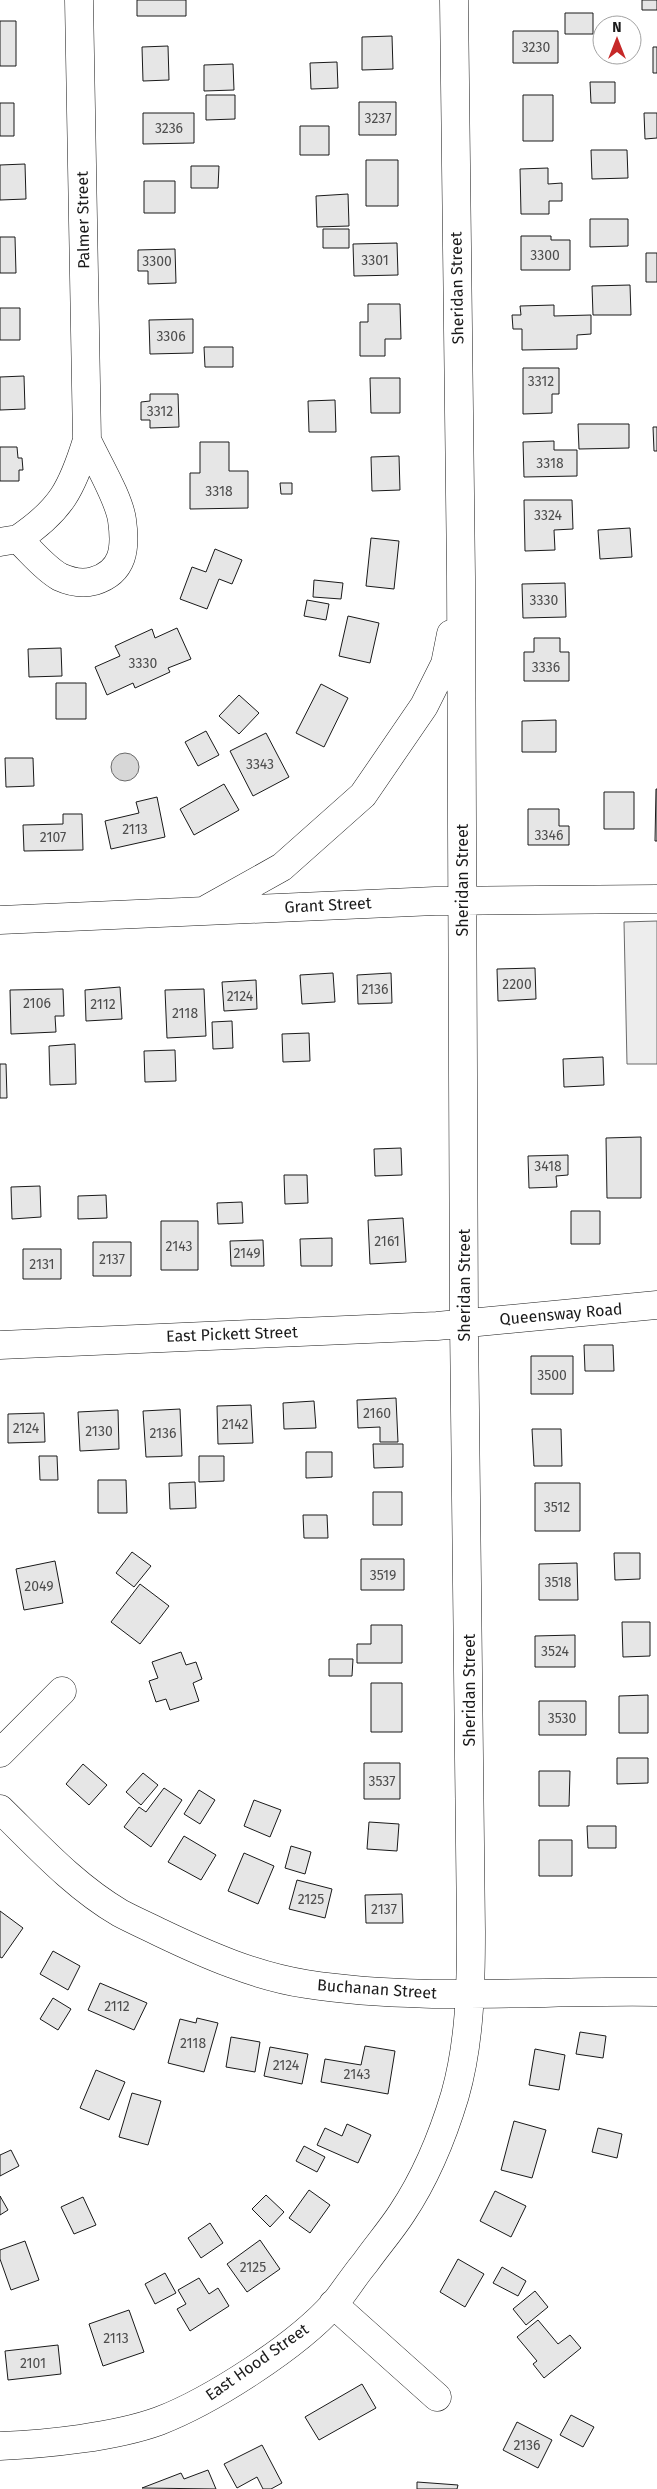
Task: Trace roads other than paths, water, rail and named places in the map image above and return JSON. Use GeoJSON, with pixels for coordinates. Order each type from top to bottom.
{"type":"FeatureCollection","features":[{"type":"Feature","properties":{"kind":"street","name":"Palmer Street"},"geometry":{"type":"LineString","coordinates":[[80,0],[87,440],[70,488],[39,524],[9,541],[60,577],[76,582],[91,582],[110,575],[118,562],[124,544],[122,518],[114,496],[87,440]]}},
{"type":"Feature","properties":{"kind":"street","name":"Sheridan Street"},"geometry":{"type":"LineString","coordinates":[[454,0],[461,576],[464,1323],[468,1540],[471,1995]]}},
{"type":"Feature","properties":{"kind":"street","name":"Sheridan Street"},"geometry":{"type":"LineString","coordinates":[[202,911],[282,867],[363,795],[424,706],[445,664],[461,576]]}},
{"type":"Feature","properties":{"kind":"street","name":"Grant Street"},"geometry":{"type":"LineString","coordinates":[[0,920],[462,900],[657,898]]}},
{"type":"Feature","properties":{"kind":"street","name":"Queensway Road"},"geometry":{"type":"LineString","coordinates":[[464,1323],[657,1305]]}},
{"type":"Feature","properties":{"kind":"street","name":"East Pickett Street"},"geometry":{"type":"LineString","coordinates":[[0,1345],[464,1323]]}},
{"type":"Feature","properties":{"kind":"street"},"geometry":{"type":"LineString","coordinates":[[0,1753],[62,1692]]}},
{"type":"Feature","properties":{"kind":"street","name":"Buchanan Street"},"geometry":{"type":"LineString","coordinates":[[0,1809],[64,1872],[120,1913],[191,1948],[244,1969],[304,1984],[369,1992],[471,1995],[567,1991],[657,1992]]}},
{"type":"Feature","properties":{"kind":"street","name":"East Hood Street"},"geometry":{"type":"LineString","coordinates":[[0,2446],[97,2435],[158,2421],[204,2399],[236,2380],[299,2334],[333,2304],[403,2212],[426,2170],[455,2093],[462,2062],[471,1995]]}},
{"type":"Feature","properties":{"kind":"street"},"geometry":{"type":"LineString","coordinates":[[333,2304],[437,2397]]}}]}
